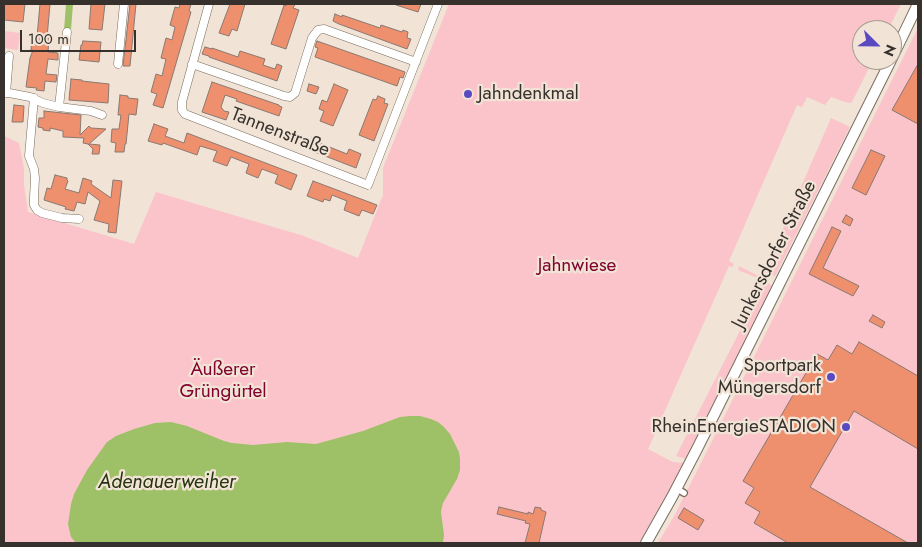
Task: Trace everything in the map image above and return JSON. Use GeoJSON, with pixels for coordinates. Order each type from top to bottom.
{"type":"FeatureCollection","features":[{"type":"Feature","properties":{"kind":"street"},"geometry":{"type":"LineString","coordinates":[[118,64],[124,4]]}},
{"type":"Feature","properties":{"kind":"street"},"geometry":{"type":"LineString","coordinates":[[209,4],[192,64],[290,97],[295,93],[312,38],[318,30],[324,29],[416,62],[438,4]]}},
{"type":"Feature","properties":{"kind":"street","name":"Junkersdorfer Straße"},"geometry":{"type":"LineString","coordinates":[[902,38],[917,9]]}},
{"type":"Feature","properties":{"kind":"street"},"geometry":{"type":"LineString","coordinates":[[59,107],[67,32]]}},
{"type":"Feature","properties":{"kind":"street"},"geometry":{"type":"LineString","coordinates":[[9,56],[5,93],[34,98],[43,103],[59,107],[91,111],[102,115]]}},
{"type":"Feature","properties":{"kind":"street","name":"Tannenstraße"},"geometry":{"type":"LineString","coordinates":[[192,64],[182,102],[182,110],[185,114],[368,185],[416,62]]}},
{"type":"Feature","properties":{"kind":"street","name":"Junkersdorfer Straße"},"geometry":{"type":"LineString","coordinates":[[646,543],[680,490],[886,70]]}},
{"type":"Feature","properties":{"kind":"street"},"geometry":{"type":"LineString","coordinates":[[34,98],[28,156],[34,169],[34,205],[42,213],[62,218],[79,219]]}},
{"type":"Feature","properties":{"kind":"green space","name":"Äußerer Grüngürtel"},"geometry":{"type":"Polygon","coordinates":[[[449,4],[901,4],[893,20],[852,20],[852,70],[868,70],[851,103],[831,97],[825,105],[807,97],[802,107],[797,105],[729,261],[734,264],[732,267],[729,266],[648,449],[673,462],[685,463],[639,543],[4,543],[4,136],[19,143],[24,169],[28,212],[134,244],[156,192],[304,236],[358,258],[383,195],[383,168],[449,4]]]}},
{"type":"Feature","properties":{"kind":"green space","name":"Sportpark Müngersdorf"},"geometry":{"type":"Polygon","coordinates":[[[918,28],[918,543],[658,543],[698,469],[897,70],[902,70],[902,60],[918,28]]]}},
{"type":"Feature","properties":{"kind":"green space"},"geometry":{"type":"Polygon","coordinates":[[[4,31],[20,33],[18,50],[4,48],[4,31]]]}},
{"type":"Feature","properties":{"kind":"green space"},"geometry":{"type":"Polygon","coordinates":[[[831,118],[850,127],[775,276],[764,272],[831,118]]]}},
{"type":"Feature","properties":{"kind":"green space"},"geometry":{"type":"Polygon","coordinates":[[[739,266],[766,280],[772,286],[686,459],[676,456],[745,321],[743,320],[761,283],[760,279],[738,270],[739,266]]]}},
{"type":"Feature","properties":{"kind":"water"},"geometry":{"type":"Polygon","coordinates":[[[66,4],[73,4],[71,30],[64,30],[66,4]]]}},
{"type":"Feature","properties":{"kind":"water","name":"Adenauerweiher"},"geometry":{"type":"Polygon","coordinates":[[[420,416],[438,422],[450,434],[459,452],[460,470],[443,503],[441,512],[444,535],[443,543],[76,543],[71,537],[68,524],[71,504],[74,494],[87,470],[107,442],[116,436],[134,429],[155,423],[171,422],[232,443],[253,445],[287,442],[316,444],[363,431],[400,417],[420,416]]]}},
{"type":"Feature","properties":{"kind":"building"},"geometry":{"type":"Polygon","coordinates":[[[4,4],[25,4],[23,22],[4,20],[4,4]]]}},
{"type":"Feature","properties":{"kind":"building"},"geometry":{"type":"Polygon","coordinates":[[[40,4],[50,4],[47,38],[49,38],[48,52],[58,53],[58,60],[48,59],[46,74],[57,75],[56,82],[45,81],[44,91],[26,87],[33,50],[31,50],[32,36],[37,37],[40,4]]]}},
{"type":"Feature","properties":{"kind":"building"},"geometry":{"type":"Polygon","coordinates":[[[91,4],[105,4],[102,30],[89,29],[91,4]]]}},
{"type":"Feature","properties":{"kind":"building"},"geometry":{"type":"Polygon","coordinates":[[[130,4],[136,4],[130,66],[123,66],[130,4]]]}},
{"type":"Feature","properties":{"kind":"building"},"geometry":{"type":"Polygon","coordinates":[[[180,4],[191,4],[189,11],[191,12],[163,108],[153,105],[157,94],[151,92],[156,74],[162,76],[166,59],[161,58],[166,38],[172,40],[175,27],[170,25],[175,7],[179,8],[180,4]]]}},
{"type":"Feature","properties":{"kind":"building"},"geometry":{"type":"Polygon","coordinates":[[[230,4],[245,4],[237,31],[232,29],[229,36],[219,33],[230,4]]]}},
{"type":"Feature","properties":{"kind":"building"},"geometry":{"type":"Polygon","coordinates":[[[287,4],[295,4],[293,8],[299,10],[286,49],[271,44],[284,5],[286,6],[287,4]]]}},
{"type":"Feature","properties":{"kind":"building"},"geometry":{"type":"Polygon","coordinates":[[[396,4],[421,4],[418,12],[396,4]]]}},
{"type":"Feature","properties":{"kind":"building"},"geometry":{"type":"Polygon","coordinates":[[[335,14],[380,28],[381,25],[402,32],[403,30],[408,32],[407,38],[411,39],[407,49],[339,24],[333,21],[335,14]]]}},
{"type":"Feature","properties":{"kind":"building"},"geometry":{"type":"Polygon","coordinates":[[[83,41],[101,42],[99,62],[79,60],[83,41]]]}},
{"type":"Feature","properties":{"kind":"building"},"geometry":{"type":"Polygon","coordinates":[[[317,41],[405,72],[403,78],[400,77],[397,86],[315,57],[318,48],[315,47],[317,41]]]}},
{"type":"Feature","properties":{"kind":"building"},"geometry":{"type":"Polygon","coordinates":[[[205,47],[238,57],[240,51],[265,59],[263,65],[275,69],[277,64],[282,66],[277,81],[202,54],[205,47]]]}},
{"type":"Feature","properties":{"kind":"building"},"geometry":{"type":"Polygon","coordinates":[[[918,64],[918,124],[892,110],[918,64]]]}},
{"type":"Feature","properties":{"kind":"building"},"geometry":{"type":"Polygon","coordinates":[[[71,79],[109,84],[108,103],[69,100],[71,79]]]}},
{"type":"Feature","properties":{"kind":"building"},"geometry":{"type":"Polygon","coordinates":[[[212,82],[279,105],[282,107],[279,116],[236,101],[237,99],[225,95],[221,107],[224,111],[229,112],[226,120],[202,112],[212,82]]]}},
{"type":"Feature","properties":{"kind":"building"},"geometry":{"type":"Polygon","coordinates":[[[309,84],[319,87],[316,94],[307,91],[309,84]]]}},
{"type":"Feature","properties":{"kind":"building"},"geometry":{"type":"Polygon","coordinates":[[[334,84],[348,90],[333,126],[320,121],[324,111],[319,109],[322,100],[327,102],[334,84]]]}},
{"type":"Feature","properties":{"kind":"building"},"geometry":{"type":"Polygon","coordinates":[[[120,95],[138,99],[136,115],[129,114],[124,152],[115,152],[116,143],[111,142],[112,129],[119,129],[121,115],[118,115],[120,95]]]}},
{"type":"Feature","properties":{"kind":"building"},"geometry":{"type":"Polygon","coordinates":[[[378,96],[385,99],[384,103],[388,104],[374,141],[359,135],[373,99],[376,100],[378,96]]]}},
{"type":"Feature","properties":{"kind":"building"},"geometry":{"type":"Polygon","coordinates":[[[14,105],[24,106],[23,122],[12,122],[14,105]]]}},
{"type":"Feature","properties":{"kind":"building"},"geometry":{"type":"Polygon","coordinates":[[[44,111],[81,115],[80,135],[89,126],[91,128],[106,129],[89,144],[100,145],[99,154],[92,154],[93,149],[88,144],[83,143],[84,138],[63,137],[63,131],[50,128],[50,131],[43,130],[43,128],[38,127],[39,118],[44,118],[44,111]]]}},
{"type":"Feature","properties":{"kind":"building"},"geometry":{"type":"Polygon","coordinates":[[[154,124],[168,129],[165,136],[184,143],[187,133],[297,175],[291,190],[275,183],[278,175],[262,169],[258,178],[246,173],[249,164],[231,157],[227,166],[213,161],[217,151],[200,146],[197,155],[163,143],[162,145],[148,141],[154,124]]]}},
{"type":"Feature","properties":{"kind":"building"},"geometry":{"type":"Polygon","coordinates":[[[312,137],[319,139],[317,142],[347,154],[349,149],[361,154],[356,168],[301,146],[304,138],[310,141],[312,137]]]}},
{"type":"Feature","properties":{"kind":"building"},"geometry":{"type":"Polygon","coordinates":[[[871,150],[885,156],[866,195],[852,188],[871,150]]]}},
{"type":"Feature","properties":{"kind":"building"},"geometry":{"type":"Polygon","coordinates":[[[55,175],[67,178],[68,181],[65,189],[79,193],[83,178],[92,181],[91,184],[111,198],[113,180],[122,181],[116,233],[108,232],[109,224],[94,220],[100,201],[88,192],[85,204],[77,202],[74,211],[44,200],[47,188],[51,189],[55,175]]]}},
{"type":"Feature","properties":{"kind":"building"},"geometry":{"type":"Polygon","coordinates":[[[313,181],[377,205],[373,214],[362,210],[359,216],[344,210],[347,201],[332,195],[330,201],[324,199],[323,202],[307,196],[313,181]]]}},
{"type":"Feature","properties":{"kind":"building"},"geometry":{"type":"Polygon","coordinates":[[[846,215],[853,219],[850,226],[842,222],[846,215]]]}},
{"type":"Feature","properties":{"kind":"building"},"geometry":{"type":"Polygon","coordinates":[[[832,227],[841,231],[823,268],[859,286],[853,296],[809,274],[832,227]]]}},
{"type":"Feature","properties":{"kind":"building"},"geometry":{"type":"Polygon","coordinates":[[[873,315],[885,322],[882,328],[869,321],[873,315]]]}},
{"type":"Feature","properties":{"kind":"building","name":"RheinEnergieSTADION"},"geometry":{"type":"Polygon","coordinates":[[[859,342],[918,376],[918,449],[854,411],[810,487],[908,543],[788,543],[754,523],[760,512],[745,503],[754,488],[743,481],[817,354],[828,360],[837,345],[852,354],[859,342]]]}},
{"type":"Feature","properties":{"kind":"building"},"geometry":{"type":"Polygon","coordinates":[[[499,507],[528,514],[528,512],[533,514],[535,507],[541,508],[541,510],[546,512],[539,543],[525,543],[530,524],[525,523],[526,521],[497,514],[499,507]]]}},
{"type":"Feature","properties":{"kind":"building"},"geometry":{"type":"Polygon","coordinates":[[[684,508],[704,520],[698,530],[678,518],[684,508]]]}},
{"type":"Feature","properties":{"kind":"place","name":"Jahndenkmal"},"geometry":{"type":"Point","coordinates":[468,94]}},
{"type":"Feature","properties":{"kind":"place","name":"Sportpark Müngersdorf"},"geometry":{"type":"Point","coordinates":[831,377]}},
{"type":"Feature","properties":{"kind":"place","name":"RheinEnergieSTADION"},"geometry":{"type":"Point","coordinates":[846,427]}},
{"type":"Feature","properties":{"kind":"park label","name":"Jahnwiese"},"geometry":{"type":"Point","coordinates":[577,266]}}]}
